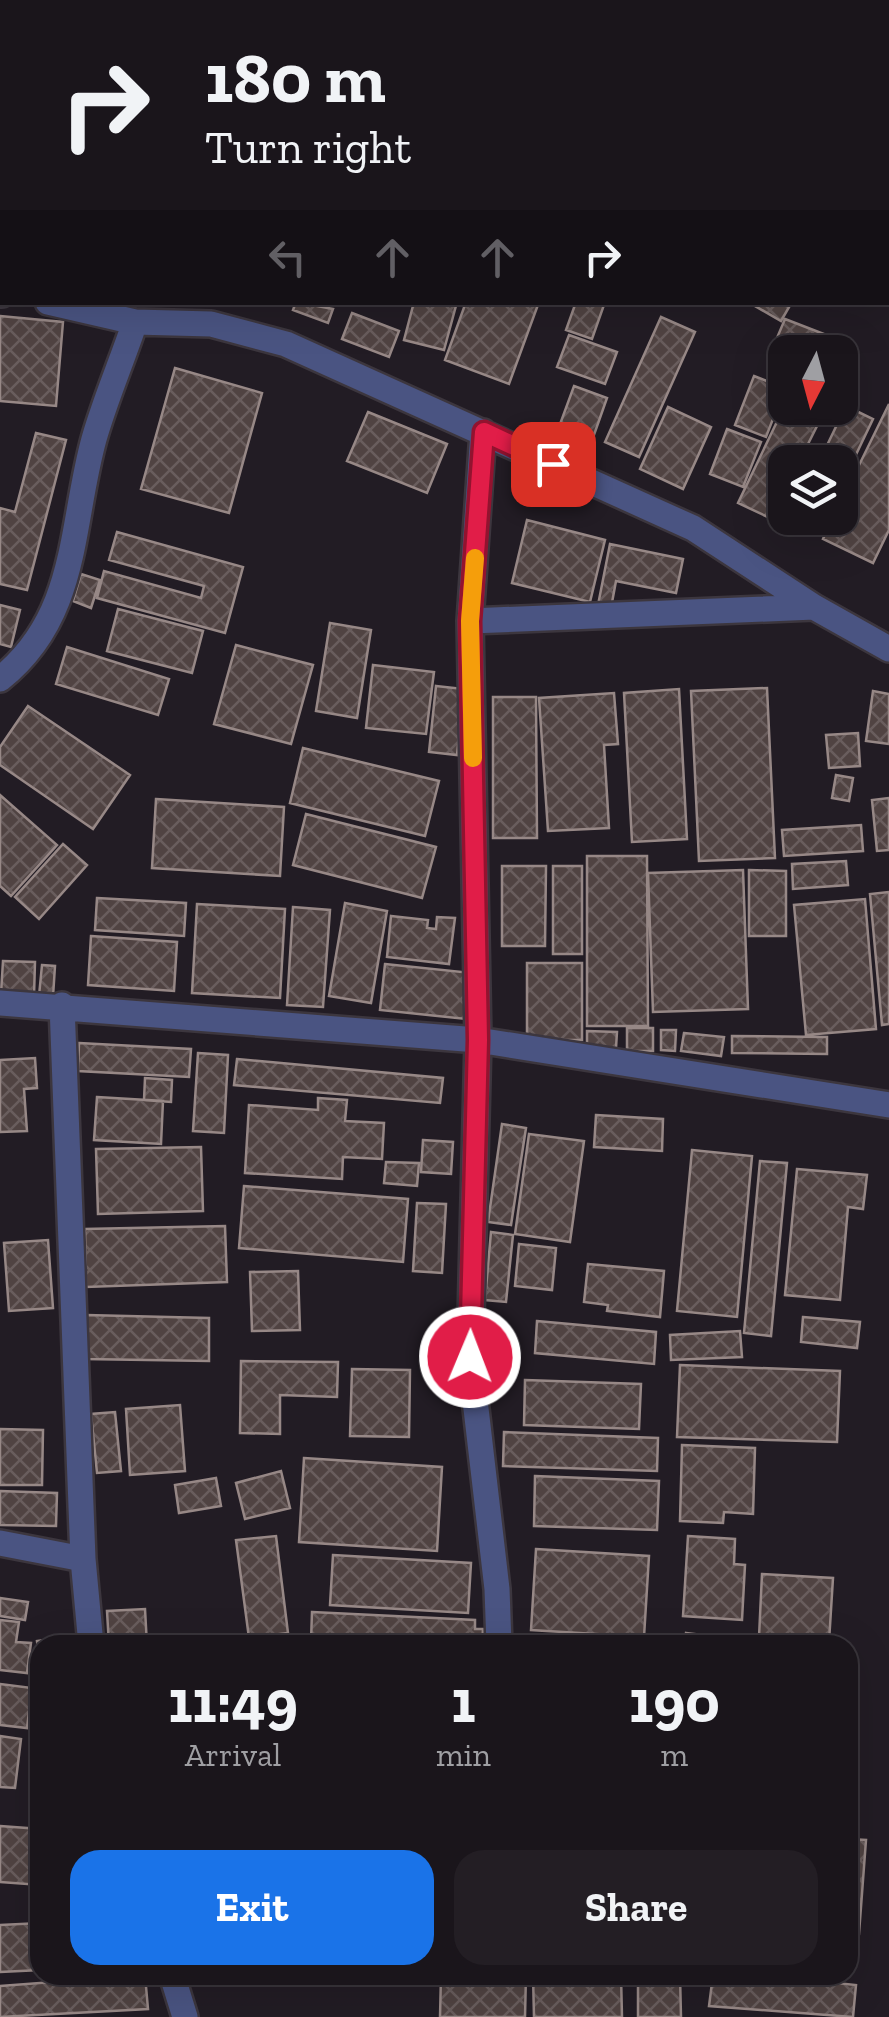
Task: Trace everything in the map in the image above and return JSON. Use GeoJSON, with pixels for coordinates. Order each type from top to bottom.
{"type":"FeatureCollection","features":[{"type":"Feature","properties":{"kind":"street"},"geometry":{"type":"LineString","coordinates":[[61,305],[135,322],[210,324],[286,344],[693,528],[814,607],[889,649]]}},
{"type":"Feature","properties":{"kind":"street"},"geometry":{"type":"LineString","coordinates":[[0,679],[46,630],[77,540],[93,442],[135,322]]}},
{"type":"Feature","properties":{"kind":"street"},"geometry":{"type":"LineString","coordinates":[[484,432],[470,621],[478,1040],[470,1357],[497,1589],[499,1635]]}},
{"type":"Feature","properties":{"kind":"street"},"geometry":{"type":"LineString","coordinates":[[470,621],[814,607]]}},
{"type":"Feature","properties":{"kind":"street"},"geometry":{"type":"LineString","coordinates":[[0,1003],[478,1040],[889,1105]]}},
{"type":"Feature","properties":{"kind":"street"},"geometry":{"type":"LineString","coordinates":[[62,1005],[82,1559],[90,1635]]}},
{"type":"Feature","properties":{"kind":"street"},"geometry":{"type":"LineString","coordinates":[[0,1542],[82,1559]]}},
{"type":"Feature","properties":{"kind":"street"},"geometry":{"type":"LineString","coordinates":[[175,1985],[186,2017]]}},
{"type":"Feature","properties":{"kind":"building"},"geometry":{"type":"Polygon","coordinates":[[[295,305],[333,309],[328,323],[293,310],[295,305]]]}},
{"type":"Feature","properties":{"kind":"building"},"geometry":{"type":"Polygon","coordinates":[[[413,305],[456,305],[444,350],[404,340],[413,305]]]}},
{"type":"Feature","properties":{"kind":"building"},"geometry":{"type":"Polygon","coordinates":[[[465,305],[538,305],[509,384],[445,360],[465,305]]]}},
{"type":"Feature","properties":{"kind":"building"},"geometry":{"type":"Polygon","coordinates":[[[575,305],[604,305],[592,339],[566,330],[575,305]]]}},
{"type":"Feature","properties":{"kind":"building"},"geometry":{"type":"Polygon","coordinates":[[[753,305],[790,305],[781,321],[753,305]]]}},
{"type":"Feature","properties":{"kind":"building"},"geometry":{"type":"Polygon","coordinates":[[[352,313],[399,331],[389,357],[342,339],[352,313]]]}},
{"type":"Feature","properties":{"kind":"building"},"geometry":{"type":"Polygon","coordinates":[[[0,316],[63,322],[56,406],[0,401],[0,316]]]}},
{"type":"Feature","properties":{"kind":"building"},"geometry":{"type":"Polygon","coordinates":[[[661,317],[695,332],[639,457],[605,442],[661,317]]]}},
{"type":"Feature","properties":{"kind":"building"},"geometry":{"type":"Polygon","coordinates":[[[785,319],[826,335],[778,335],[785,319]]]}},
{"type":"Feature","properties":{"kind":"building"},"geometry":{"type":"Polygon","coordinates":[[[569,335],[617,352],[605,384],[557,367],[569,335]]]}},
{"type":"Feature","properties":{"kind":"building"},"geometry":{"type":"Polygon","coordinates":[[[175,368],[262,393],[229,513],[141,489],[175,368]]]}},
{"type":"Feature","properties":{"kind":"building"},"geometry":{"type":"Polygon","coordinates":[[[754,376],[768,381],[771,425],[766,437],[735,425],[754,376]]]}},
{"type":"Feature","properties":{"kind":"building"},"geometry":{"type":"Polygon","coordinates":[[[574,386],[607,398],[582,469],[548,457],[574,386]]]}},
{"type":"Feature","properties":{"kind":"building"},"geometry":{"type":"Polygon","coordinates":[[[889,404],[889,530],[873,563],[823,539],[825,535],[858,535],[858,467],[889,404]]]}},
{"type":"Feature","properties":{"kind":"building"},"geometry":{"type":"Polygon","coordinates":[[[668,407],[711,427],[683,489],[640,469],[668,407]]]}},
{"type":"Feature","properties":{"kind":"building"},"geometry":{"type":"Polygon","coordinates":[[[368,412],[447,444],[427,493],[347,461],[368,412]]]}},
{"type":"Feature","properties":{"kind":"building"},"geometry":{"type":"Polygon","coordinates":[[[858,412],[873,419],[858,450],[858,445],[827,445],[837,425],[858,425],[858,412]]]}},
{"type":"Feature","properties":{"kind":"building"},"geometry":{"type":"Polygon","coordinates":[[[775,425],[818,425],[808,445],[768,445],[768,517],[738,503],[775,425]]]}},
{"type":"Feature","properties":{"kind":"building"},"geometry":{"type":"Polygon","coordinates":[[[727,429],[761,442],[743,487],[710,474],[727,429]]]}},
{"type":"Feature","properties":{"kind":"building"},"geometry":{"type":"Polygon","coordinates":[[[36,433],[66,440],[27,590],[0,584],[0,508],[15,512],[36,433]]]}},
{"type":"Feature","properties":{"kind":"building"},"geometry":{"type":"Polygon","coordinates":[[[527,520],[605,540],[590,602],[512,583],[527,520]]]}},
{"type":"Feature","properties":{"kind":"building"},"geometry":{"type":"Polygon","coordinates":[[[117,532],[243,567],[225,633],[97,598],[104,571],[201,598],[204,586],[109,560],[117,532]]]}},
{"type":"Feature","properties":{"kind":"building"},"geometry":{"type":"Polygon","coordinates":[[[610,544],[683,559],[676,593],[616,581],[611,608],[598,605],[610,544]]]}},
{"type":"Feature","properties":{"kind":"building"},"geometry":{"type":"Polygon","coordinates":[[[81,574],[100,580],[91,608],[73,601],[81,574]]]}},
{"type":"Feature","properties":{"kind":"building"},"geometry":{"type":"Polygon","coordinates":[[[0,605],[20,610],[11,647],[0,644],[0,605]]]}},
{"type":"Feature","properties":{"kind":"building"},"geometry":{"type":"Polygon","coordinates":[[[118,609],[203,631],[192,673],[107,651],[118,609]]]}},
{"type":"Feature","properties":{"kind":"building"},"geometry":{"type":"Polygon","coordinates":[[[330,623],[371,630],[357,718],[316,711],[330,623]]]}},
{"type":"Feature","properties":{"kind":"building"},"geometry":{"type":"Polygon","coordinates":[[[236,645],[313,665],[291,744],[214,724],[236,645]]]}},
{"type":"Feature","properties":{"kind":"building"},"geometry":{"type":"Polygon","coordinates":[[[67,647],[169,679],[158,715],[56,684],[67,647]]]}},
{"type":"Feature","properties":{"kind":"building"},"geometry":{"type":"Polygon","coordinates":[[[373,665],[434,672],[426,734],[366,728],[373,665]]]}},
{"type":"Feature","properties":{"kind":"building"},"geometry":{"type":"Polygon","coordinates":[[[436,686],[464,689],[457,755],[429,752],[436,686]]]}},
{"type":"Feature","properties":{"kind":"building"},"geometry":{"type":"Polygon","coordinates":[[[767,688],[775,858],[699,861],[691,691],[767,688]]]}},
{"type":"Feature","properties":{"kind":"building"},"geometry":{"type":"Polygon","coordinates":[[[679,689],[687,839],[632,842],[624,693],[679,689]]]}},
{"type":"Feature","properties":{"kind":"building"},"geometry":{"type":"Polygon","coordinates":[[[873,691],[889,694],[889,744],[866,741],[873,691]]]}},
{"type":"Feature","properties":{"kind":"building"},"geometry":{"type":"Polygon","coordinates":[[[614,693],[618,744],[604,745],[609,828],[548,831],[539,698],[614,693]]]}},
{"type":"Feature","properties":{"kind":"building"},"geometry":{"type":"Polygon","coordinates":[[[493,697],[536,697],[537,838],[493,838],[493,697]]]}},
{"type":"Feature","properties":{"kind":"building"},"geometry":{"type":"Polygon","coordinates":[[[28,706],[130,775],[93,829],[0,765],[0,747],[28,706]]]}},
{"type":"Feature","properties":{"kind":"building"},"geometry":{"type":"Polygon","coordinates":[[[858,733],[860,766],[829,768],[826,735],[858,733]]]}},
{"type":"Feature","properties":{"kind":"building"},"geometry":{"type":"Polygon","coordinates":[[[303,748],[439,781],[425,836],[290,803],[303,748]]]}},
{"type":"Feature","properties":{"kind":"building"},"geometry":{"type":"Polygon","coordinates":[[[836,775],[853,778],[849,801],[832,798],[836,775]]]}},
{"type":"Feature","properties":{"kind":"building"},"geometry":{"type":"Polygon","coordinates":[[[0,795],[57,845],[11,896],[0,886],[0,795]]]}},
{"type":"Feature","properties":{"kind":"building"},"geometry":{"type":"Polygon","coordinates":[[[889,798],[889,850],[877,851],[872,800],[889,798]]]}},
{"type":"Feature","properties":{"kind":"building"},"geometry":{"type":"Polygon","coordinates":[[[156,799],[284,807],[280,876],[152,868],[156,799]]]}},
{"type":"Feature","properties":{"kind":"building"},"geometry":{"type":"Polygon","coordinates":[[[306,814],[436,847],[422,898],[293,865],[306,814]]]}},
{"type":"Feature","properties":{"kind":"building"},"geometry":{"type":"Polygon","coordinates":[[[861,825],[863,851],[784,856],[782,830],[861,825]]]}},
{"type":"Feature","properties":{"kind":"building"},"geometry":{"type":"Polygon","coordinates":[[[63,844],[87,865],[39,919],[15,897],[63,844]]]}},
{"type":"Feature","properties":{"kind":"building"},"geometry":{"type":"Polygon","coordinates":[[[587,856],[647,856],[648,1026],[587,1026],[587,856]]]}},
{"type":"Feature","properties":{"kind":"building"},"geometry":{"type":"Polygon","coordinates":[[[846,861],[848,885],[793,889],[792,864],[846,861]]]}},
{"type":"Feature","properties":{"kind":"building"},"geometry":{"type":"Polygon","coordinates":[[[502,866],[546,866],[545,946],[502,946],[502,866]]]}},
{"type":"Feature","properties":{"kind":"building"},"geometry":{"type":"Polygon","coordinates":[[[553,866],[582,866],[582,954],[553,954],[553,866]]]}},
{"type":"Feature","properties":{"kind":"building"},"geometry":{"type":"Polygon","coordinates":[[[743,870],[748,1009],[653,1012],[648,873],[743,870]]]}},
{"type":"Feature","properties":{"kind":"building"},"geometry":{"type":"Polygon","coordinates":[[[749,870],[786,871],[786,936],[749,936],[749,870]]]}},
{"type":"Feature","properties":{"kind":"building"},"geometry":{"type":"Polygon","coordinates":[[[889,892],[889,1024],[882,1025],[870,894],[889,892]]]}},
{"type":"Feature","properties":{"kind":"building"},"geometry":{"type":"Polygon","coordinates":[[[97,898],[186,903],[184,936],[95,930],[97,898]]]}},
{"type":"Feature","properties":{"kind":"building"},"geometry":{"type":"Polygon","coordinates":[[[865,899],[876,1029],[806,1035],[794,905],[865,899]]]}},
{"type":"Feature","properties":{"kind":"building"},"geometry":{"type":"Polygon","coordinates":[[[345,903],[387,911],[371,1003],[329,996],[345,903]]]}},
{"type":"Feature","properties":{"kind":"building"},"geometry":{"type":"Polygon","coordinates":[[[197,904],[285,909],[280,998],[192,993],[197,904]]]}},
{"type":"Feature","properties":{"kind":"building"},"geometry":{"type":"Polygon","coordinates":[[[293,907],[330,910],[323,1007],[287,1005],[293,907]]]}},
{"type":"Feature","properties":{"kind":"building"},"geometry":{"type":"Polygon","coordinates":[[[391,916],[428,920],[427,928],[436,929],[437,917],[455,918],[449,964],[387,957],[391,916]]]}},
{"type":"Feature","properties":{"kind":"building"},"geometry":{"type":"Polygon","coordinates":[[[91,936],[177,942],[174,991],[88,985],[91,936]]]}},
{"type":"Feature","properties":{"kind":"building"},"geometry":{"type":"Polygon","coordinates":[[[3,961],[35,962],[34,996],[1,994],[3,961]]]}},
{"type":"Feature","properties":{"kind":"building"},"geometry":{"type":"Polygon","coordinates":[[[527,963],[582,963],[582,1040],[527,1040],[527,963]]]}},
{"type":"Feature","properties":{"kind":"building"},"geometry":{"type":"Polygon","coordinates":[[[385,964],[472,973],[466,1019],[380,1010],[385,964]]]}},
{"type":"Feature","properties":{"kind":"building"},"geometry":{"type":"Polygon","coordinates":[[[42,965],[55,966],[53,997],[39,996],[42,965]]]}},
{"type":"Feature","properties":{"kind":"building"},"geometry":{"type":"Polygon","coordinates":[[[627,1028],[653,1028],[653,1051],[627,1051],[627,1028]]]}},
{"type":"Feature","properties":{"kind":"building"},"geometry":{"type":"Polygon","coordinates":[[[661,1030],[676,1030],[675,1051],[661,1050],[661,1030]]]}},
{"type":"Feature","properties":{"kind":"building"},"geometry":{"type":"Polygon","coordinates":[[[587,1031],[617,1032],[616,1048],[587,1048],[587,1031]]]}},
{"type":"Feature","properties":{"kind":"building"},"geometry":{"type":"Polygon","coordinates":[[[684,1033],[724,1037],[721,1056],[681,1051],[684,1033]]]}},
{"type":"Feature","properties":{"kind":"building"},"geometry":{"type":"Polygon","coordinates":[[[732,1036],[827,1037],[827,1054],[732,1053],[732,1036]]]}},
{"type":"Feature","properties":{"kind":"building"},"geometry":{"type":"Polygon","coordinates":[[[79,1043],[191,1049],[189,1077],[78,1071],[79,1043]]]}},
{"type":"Feature","properties":{"kind":"building"},"geometry":{"type":"Polygon","coordinates":[[[198,1053],[228,1055],[224,1133],[193,1131],[198,1053]]]}},
{"type":"Feature","properties":{"kind":"building"},"geometry":{"type":"Polygon","coordinates":[[[35,1058],[37,1088],[24,1089],[27,1131],[0,1132],[0,1060],[35,1058]]]}},
{"type":"Feature","properties":{"kind":"building"},"geometry":{"type":"Polygon","coordinates":[[[237,1059],[443,1078],[440,1103],[234,1085],[237,1059]]]}},
{"type":"Feature","properties":{"kind":"building"},"geometry":{"type":"Polygon","coordinates":[[[145,1078],[172,1080],[171,1102],[144,1100],[145,1078]]]}},
{"type":"Feature","properties":{"kind":"building"},"geometry":{"type":"Polygon","coordinates":[[[97,1097],[163,1101],[161,1144],[94,1140],[97,1097]]]}},
{"type":"Feature","properties":{"kind":"building"},"geometry":{"type":"Polygon","coordinates":[[[318,1098],[347,1100],[345,1121],[384,1123],[382,1159],[343,1157],[342,1179],[245,1173],[249,1105],[318,1110],[318,1098]]]}},
{"type":"Feature","properties":{"kind":"building"},"geometry":{"type":"Polygon","coordinates":[[[596,1115],[663,1119],[662,1151],[594,1147],[596,1115]]]}},
{"type":"Feature","properties":{"kind":"building"},"geometry":{"type":"Polygon","coordinates":[[[502,1124],[526,1128],[511,1225],[488,1222],[502,1124]]]}},
{"type":"Feature","properties":{"kind":"building"},"geometry":{"type":"Polygon","coordinates":[[[529,1134],[584,1141],[570,1242],[515,1234],[529,1134]]]}},
{"type":"Feature","properties":{"kind":"building"},"geometry":{"type":"Polygon","coordinates":[[[423,1140],[453,1142],[451,1174],[421,1172],[423,1140]]]}},
{"type":"Feature","properties":{"kind":"building"},"geometry":{"type":"Polygon","coordinates":[[[201,1147],[203,1211],[98,1214],[96,1149],[201,1147]]]}},
{"type":"Feature","properties":{"kind":"building"},"geometry":{"type":"Polygon","coordinates":[[[692,1150],[752,1156],[737,1317],[677,1311],[692,1150]]]}},
{"type":"Feature","properties":{"kind":"building"},"geometry":{"type":"Polygon","coordinates":[[[760,1161],[787,1163],[771,1336],[744,1333],[760,1161]]]}},
{"type":"Feature","properties":{"kind":"building"},"geometry":{"type":"Polygon","coordinates":[[[386,1162],[419,1163],[417,1186],[384,1183],[386,1162]]]}},
{"type":"Feature","properties":{"kind":"building"},"geometry":{"type":"Polygon","coordinates":[[[797,1169],[867,1175],[863,1209],[848,1207],[840,1300],[785,1295],[797,1169]]]}},
{"type":"Feature","properties":{"kind":"building"},"geometry":{"type":"Polygon","coordinates":[[[244,1186],[408,1199],[403,1262],[239,1248],[244,1186]]]}},
{"type":"Feature","properties":{"kind":"building"},"geometry":{"type":"Polygon","coordinates":[[[417,1203],[446,1204],[442,1273],[413,1271],[417,1203]]]}},
{"type":"Feature","properties":{"kind":"building"},"geometry":{"type":"Polygon","coordinates":[[[225,1226],[227,1282],[86,1287],[85,1229],[225,1226]]]}},
{"type":"Feature","properties":{"kind":"building"},"geometry":{"type":"Polygon","coordinates":[[[491,1232],[513,1235],[506,1302],[485,1300],[491,1232]]]}},
{"type":"Feature","properties":{"kind":"building"},"geometry":{"type":"Polygon","coordinates":[[[48,1240],[53,1308],[9,1311],[4,1243],[48,1240]]]}},
{"type":"Feature","properties":{"kind":"building"},"geometry":{"type":"Polygon","coordinates":[[[519,1244],[556,1248],[552,1290],[515,1286],[519,1244]]]}},
{"type":"Feature","properties":{"kind":"building"},"geometry":{"type":"Polygon","coordinates":[[[588,1264],[664,1271],[660,1317],[607,1311],[608,1305],[584,1302],[588,1264]]]}},
{"type":"Feature","properties":{"kind":"building"},"geometry":{"type":"Polygon","coordinates":[[[298,1271],[300,1330],[252,1331],[250,1272],[298,1271]]]}},
{"type":"Feature","properties":{"kind":"building"},"geometry":{"type":"Polygon","coordinates":[[[86,1315],[209,1318],[209,1361],[85,1359],[86,1315]]]}},
{"type":"Feature","properties":{"kind":"building"},"geometry":{"type":"Polygon","coordinates":[[[803,1317],[860,1322],[857,1348],[801,1342],[803,1317]]]}},
{"type":"Feature","properties":{"kind":"building"},"geometry":{"type":"Polygon","coordinates":[[[537,1321],[656,1332],[654,1364],[535,1353],[537,1321]]]}},
{"type":"Feature","properties":{"kind":"building"},"geometry":{"type":"Polygon","coordinates":[[[740,1331],[742,1357],[671,1360],[670,1335],[740,1331]]]}},
{"type":"Feature","properties":{"kind":"building"},"geometry":{"type":"Polygon","coordinates":[[[241,1361],[338,1362],[337,1397],[280,1395],[280,1434],[240,1433],[241,1361]]]}},
{"type":"Feature","properties":{"kind":"building"},"geometry":{"type":"Polygon","coordinates":[[[680,1365],[840,1371],[837,1442],[677,1437],[680,1365]]]}},
{"type":"Feature","properties":{"kind":"building"},"geometry":{"type":"Polygon","coordinates":[[[352,1369],[410,1370],[409,1437],[350,1436],[352,1369]]]}},
{"type":"Feature","properties":{"kind":"building"},"geometry":{"type":"Polygon","coordinates":[[[525,1380],[641,1384],[639,1429],[524,1425],[525,1380]]]}},
{"type":"Feature","properties":{"kind":"building"},"geometry":{"type":"Polygon","coordinates":[[[180,1405],[185,1471],[130,1475],[126,1409],[180,1405]]]}},
{"type":"Feature","properties":{"kind":"building"},"geometry":{"type":"Polygon","coordinates":[[[115,1412],[121,1471],[97,1473],[91,1414],[115,1412]]]}},
{"type":"Feature","properties":{"kind":"building"},"geometry":{"type":"Polygon","coordinates":[[[0,1429],[43,1430],[42,1485],[0,1485],[0,1429]]]}},
{"type":"Feature","properties":{"kind":"building"},"geometry":{"type":"Polygon","coordinates":[[[504,1432],[658,1438],[657,1471],[503,1466],[504,1432]]]}},
{"type":"Feature","properties":{"kind":"building"},"geometry":{"type":"Polygon","coordinates":[[[682,1445],[755,1448],[753,1514],[724,1512],[723,1523],[680,1521],[682,1445]]]}},
{"type":"Feature","properties":{"kind":"building"},"geometry":{"type":"Polygon","coordinates":[[[304,1458],[442,1467],[437,1551],[299,1542],[304,1458]]]}},
{"type":"Feature","properties":{"kind":"building"},"geometry":{"type":"Polygon","coordinates":[[[281,1471],[290,1508],[245,1519],[236,1483],[281,1471]]]}},
{"type":"Feature","properties":{"kind":"building"},"geometry":{"type":"Polygon","coordinates":[[[535,1476],[659,1481],[657,1530],[534,1526],[535,1476]]]}},
{"type":"Feature","properties":{"kind":"building"},"geometry":{"type":"Polygon","coordinates":[[[216,1478],[221,1506],[179,1513],[175,1485],[216,1478]]]}},
{"type":"Feature","properties":{"kind":"building"},"geometry":{"type":"Polygon","coordinates":[[[0,1491],[57,1493],[56,1526],[0,1525],[0,1491]]]}},
{"type":"Feature","properties":{"kind":"building"},"geometry":{"type":"Polygon","coordinates":[[[276,1536],[288,1633],[249,1635],[236,1540],[276,1536]]]}},
{"type":"Feature","properties":{"kind":"building"},"geometry":{"type":"Polygon","coordinates":[[[688,1536],[735,1539],[734,1564],[745,1565],[742,1620],[683,1616],[688,1536]]]}},
{"type":"Feature","properties":{"kind":"building"},"geometry":{"type":"Polygon","coordinates":[[[536,1549],[649,1556],[644,1635],[531,1630],[536,1549]]]}},
{"type":"Feature","properties":{"kind":"building"},"geometry":{"type":"Polygon","coordinates":[[[333,1555],[471,1563],[468,1613],[330,1605],[333,1555]]]}},
{"type":"Feature","properties":{"kind":"building"},"geometry":{"type":"Polygon","coordinates":[[[762,1574],[833,1578],[829,1635],[759,1635],[762,1574]]]}},
{"type":"Feature","properties":{"kind":"building"},"geometry":{"type":"Polygon","coordinates":[[[0,1598],[28,1602],[25,1620],[0,1616],[0,1598]]]}},
{"type":"Feature","properties":{"kind":"building"},"geometry":{"type":"Polygon","coordinates":[[[145,1609],[146,1635],[108,1635],[107,1611],[145,1609]]]}},
{"type":"Feature","properties":{"kind":"building"},"geometry":{"type":"Polygon","coordinates":[[[312,1612],[475,1620],[475,1629],[483,1629],[483,1635],[311,1635],[312,1612]]]}},
{"type":"Feature","properties":{"kind":"building"},"geometry":{"type":"Polygon","coordinates":[[[0,1620],[19,1622],[16,1642],[30,1643],[27,1673],[0,1670],[0,1620]]]}},
{"type":"Feature","properties":{"kind":"building"},"geometry":{"type":"Polygon","coordinates":[[[0,1684],[30,1688],[27,1728],[0,1725],[0,1684]]]}},
{"type":"Feature","properties":{"kind":"building"},"geometry":{"type":"Polygon","coordinates":[[[0,1736],[21,1739],[15,1788],[0,1787],[0,1736]]]}},
{"type":"Feature","properties":{"kind":"building"},"geometry":{"type":"Polygon","coordinates":[[[0,1826],[30,1828],[30,1884],[0,1882],[0,1826]]]}},
{"type":"Feature","properties":{"kind":"building"},"geometry":{"type":"Polygon","coordinates":[[[858,1840],[866,1840],[858,1934],[858,1840]]]}},
{"type":"Feature","properties":{"kind":"building"},"geometry":{"type":"Polygon","coordinates":[[[30,1924],[30,1970],[0,1972],[0,1925],[30,1924]]]}},
{"type":"Feature","properties":{"kind":"building"},"geometry":{"type":"Polygon","coordinates":[[[146,1985],[148,2009],[0,2017],[0,1986],[146,1985]]]}},
{"type":"Feature","properties":{"kind":"building"},"geometry":{"type":"Polygon","coordinates":[[[441,1985],[526,1985],[525,2017],[440,2017],[441,1985]]]}},
{"type":"Feature","properties":{"kind":"building"},"geometry":{"type":"Polygon","coordinates":[[[533,1985],[621,1985],[622,2017],[534,2017],[533,1985]]]}},
{"type":"Feature","properties":{"kind":"building"},"geometry":{"type":"Polygon","coordinates":[[[638,1985],[680,1985],[681,2017],[638,2017],[638,1985]]]}},
{"type":"Feature","properties":{"kind":"building"},"geometry":{"type":"Polygon","coordinates":[[[712,1985],[856,1985],[853,2017],[709,2006],[712,1985]]]}},
{"type":"Feature","properties":{"kind":"slow traffic"},"geometry":{"type":"LineString","coordinates":[[473,758],[470,621],[475,558]]}},
{"type":"Feature","properties":{"kind":"route"},"geometry":{"type":"LineString","coordinates":[[470,1357],[478,1040],[470,621],[484,432],[553,464]]}}]}
